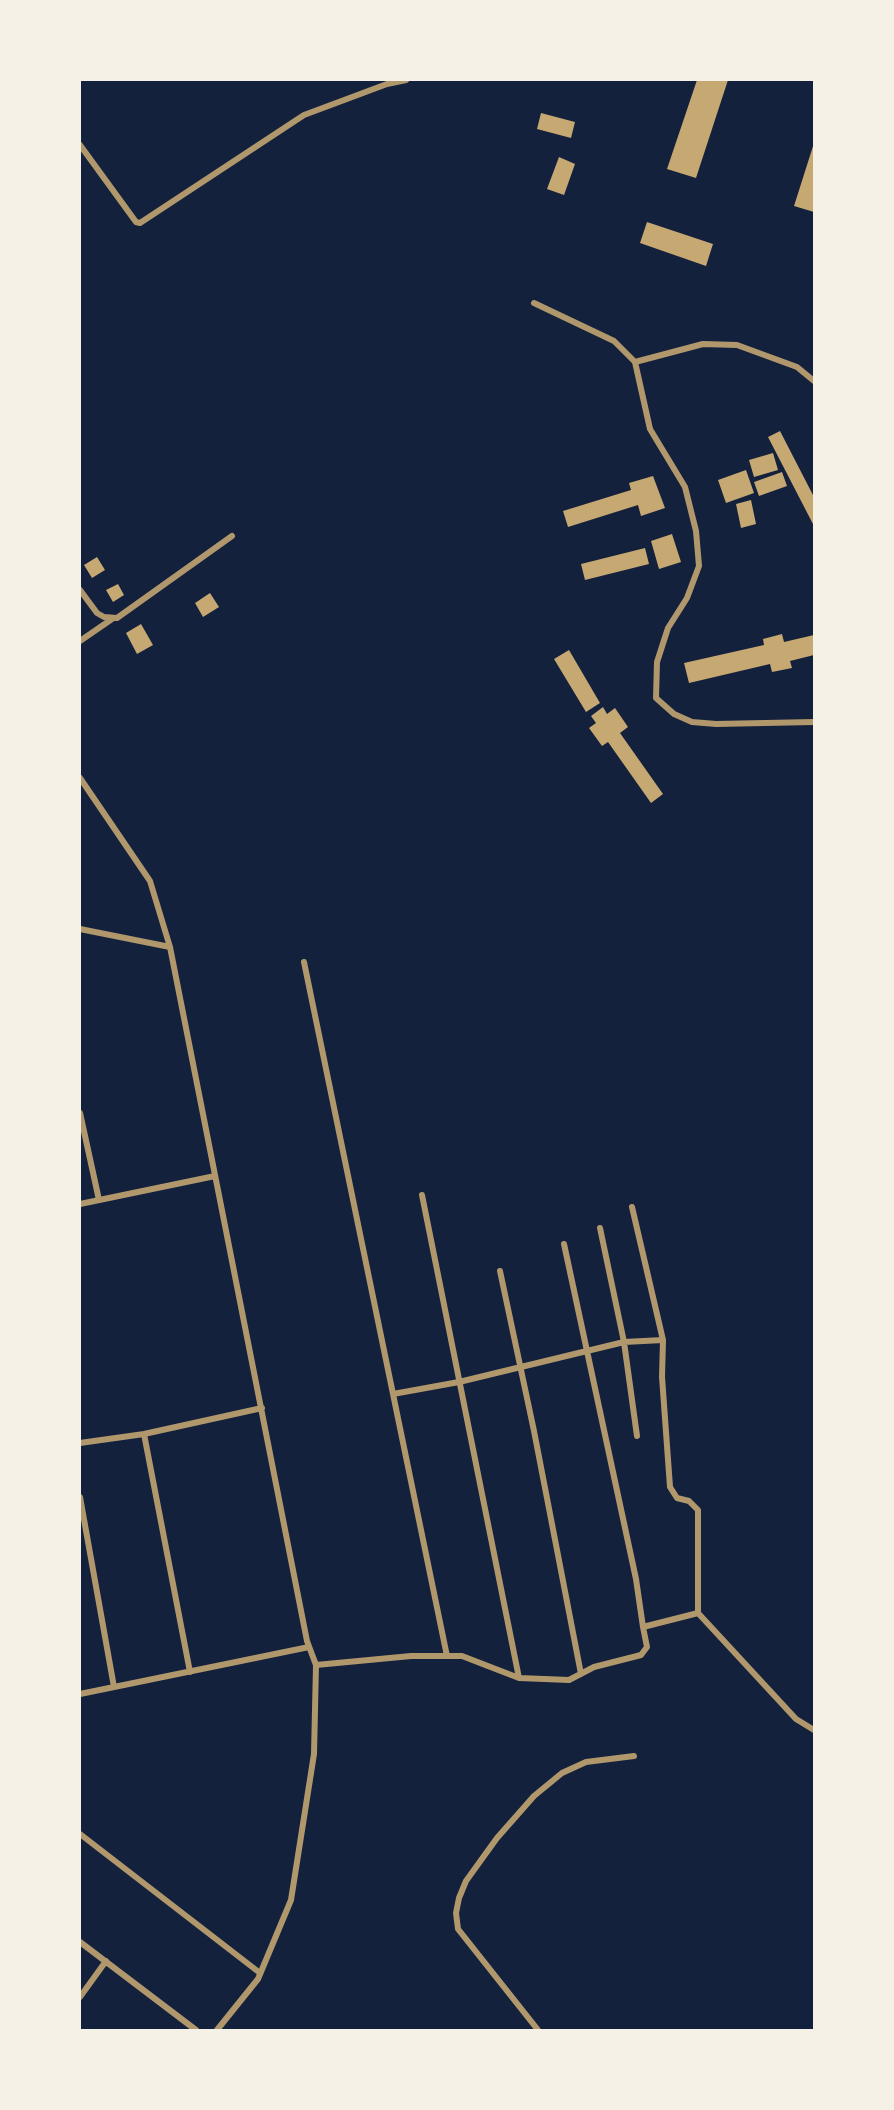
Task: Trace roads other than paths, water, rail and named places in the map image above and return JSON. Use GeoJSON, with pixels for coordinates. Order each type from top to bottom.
{"type":"FeatureCollection","features":[{"type":"Feature","properties":{"kind":"street"},"geometry":{"type":"LineString","coordinates":[[80,145],[136,222],[140,223],[304,115],[406,80]]}},
{"type":"Feature","properties":{"kind":"street"},"geometry":{"type":"LineString","coordinates":[[534,303],[614,341],[635,362],[650,429],[685,487],[696,531],[699,566],[687,598],[668,628],[657,662],[656,698],[674,714],[693,722],[716,724],[814,722]]}},
{"type":"Feature","properties":{"kind":"street"},"geometry":{"type":"LineString","coordinates":[[635,362],[703,344],[737,345],[797,368],[814,381]]}},
{"type":"Feature","properties":{"kind":"street"},"geometry":{"type":"LineString","coordinates":[[80,641],[232,536]]}},
{"type":"Feature","properties":{"kind":"street"},"geometry":{"type":"LineString","coordinates":[[80,590],[97,613],[113,618]]}},
{"type":"Feature","properties":{"kind":"street"},"geometry":{"type":"LineString","coordinates":[[80,778],[150,881],[170,947],[309,1647],[316,1665],[314,1754],[291,1900],[260,1973],[217,2031]]}},
{"type":"Feature","properties":{"kind":"street"},"geometry":{"type":"LineString","coordinates":[[80,929],[170,947]]}},
{"type":"Feature","properties":{"kind":"street"},"geometry":{"type":"LineString","coordinates":[[304,962],[447,1656]]}},
{"type":"Feature","properties":{"kind":"street"},"geometry":{"type":"LineString","coordinates":[[80,1113],[99,1200]]}},
{"type":"Feature","properties":{"kind":"street"},"geometry":{"type":"LineString","coordinates":[[80,1204],[215,1176]]}},
{"type":"Feature","properties":{"kind":"street"},"geometry":{"type":"LineString","coordinates":[[422,1195],[519,1678]]}},
{"type":"Feature","properties":{"kind":"street"},"geometry":{"type":"LineString","coordinates":[[632,1207],[663,1340],[663,1387],[670,1487],[677,1498],[694,1504],[699,1514],[698,1613],[796,1719],[814,1730]]}},
{"type":"Feature","properties":{"kind":"street"},"geometry":{"type":"LineString","coordinates":[[600,1228],[624,1342],[637,1436]]}},
{"type":"Feature","properties":{"kind":"street"},"geometry":{"type":"LineString","coordinates":[[316,1665],[411,1656],[462,1656],[519,1678],[569,1680],[594,1667],[641,1655],[647,1647],[636,1579],[564,1244]]}},
{"type":"Feature","properties":{"kind":"street"},"geometry":{"type":"LineString","coordinates":[[500,1271],[534,1431],[581,1674]]}},
{"type":"Feature","properties":{"kind":"street"},"geometry":{"type":"LineString","coordinates":[[393,1394],[459,1382],[624,1342],[663,1340]]}},
{"type":"Feature","properties":{"kind":"street"},"geometry":{"type":"LineString","coordinates":[[80,1443],[144,1434],[262,1408]]}},
{"type":"Feature","properties":{"kind":"street"},"geometry":{"type":"LineString","coordinates":[[144,1434],[190,1672]]}},
{"type":"Feature","properties":{"kind":"street"},"geometry":{"type":"LineString","coordinates":[[80,1497],[114,1687]]}},
{"type":"Feature","properties":{"kind":"street"},"geometry":{"type":"LineString","coordinates":[[643,1627],[698,1613]]}},
{"type":"Feature","properties":{"kind":"street"},"geometry":{"type":"LineString","coordinates":[[80,1694],[309,1647]]}},
{"type":"Feature","properties":{"kind":"street"},"geometry":{"type":"LineString","coordinates":[[538,2031],[458,1929],[456,1913],[459,1898],[466,1881],[496,1838],[534,1796],[562,1773],[586,1762],[634,1756]]}},
{"type":"Feature","properties":{"kind":"street"},"geometry":{"type":"LineString","coordinates":[[80,1834],[260,1973]]}},
{"type":"Feature","properties":{"kind":"street"},"geometry":{"type":"LineString","coordinates":[[80,1942],[196,2031]]}},
{"type":"Feature","properties":{"kind":"street"},"geometry":{"type":"LineString","coordinates":[[80,1997],[106,1961]]}}]}
